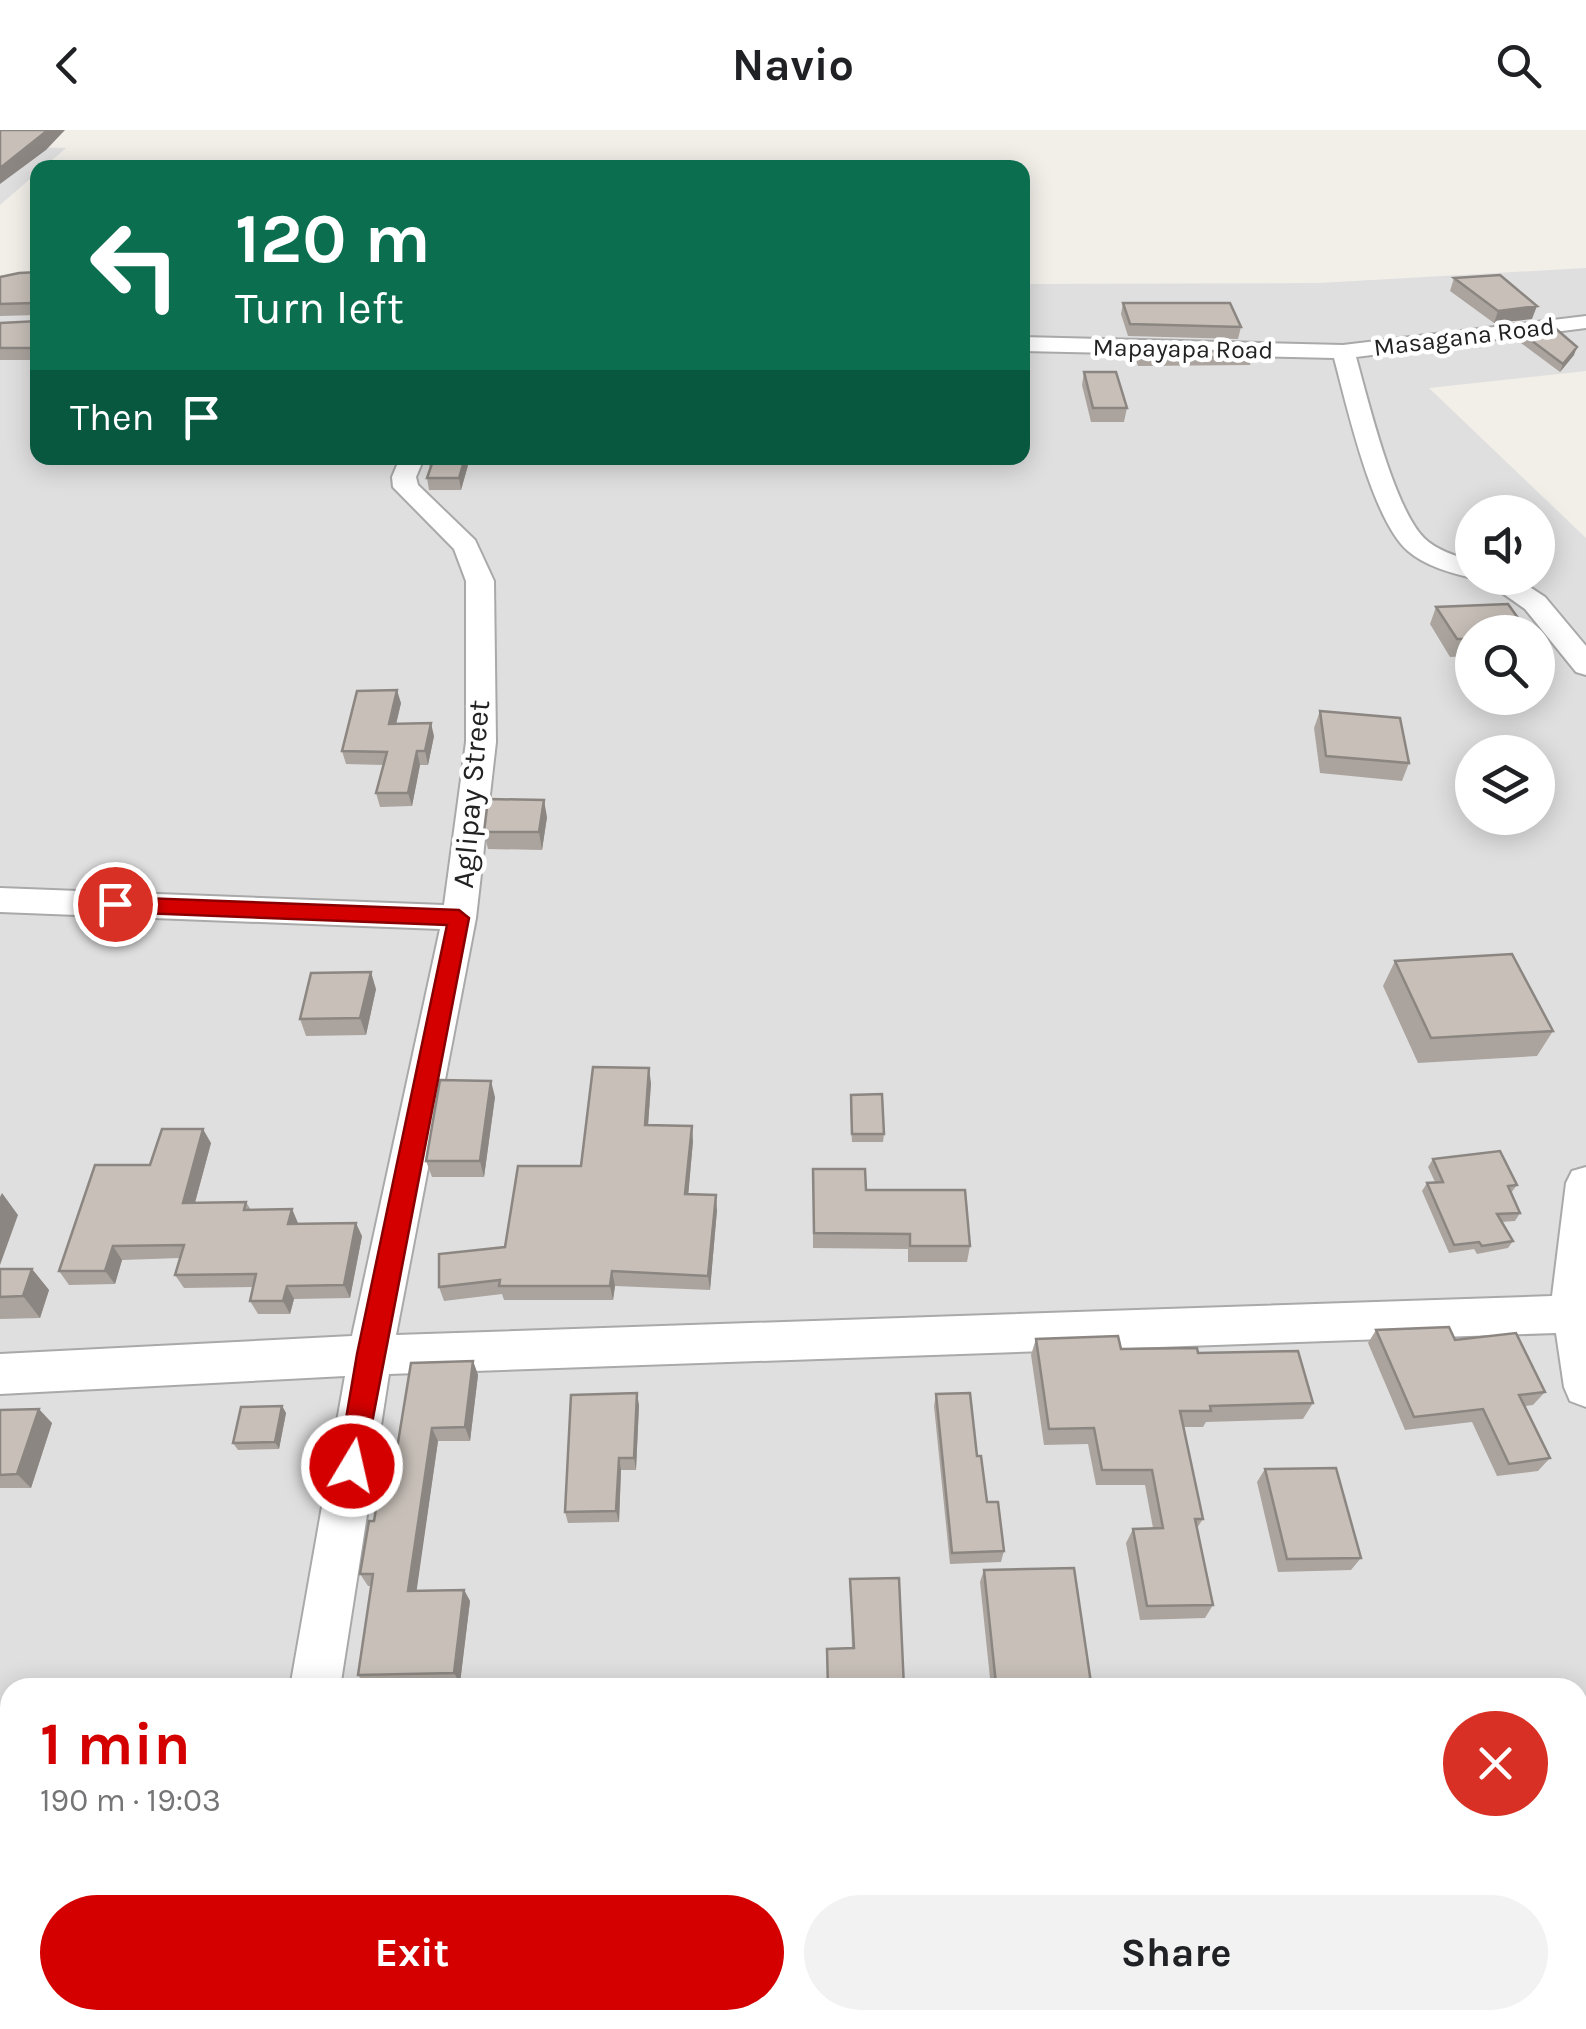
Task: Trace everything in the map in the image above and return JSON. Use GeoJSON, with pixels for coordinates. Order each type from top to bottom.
{"type":"FeatureCollection","features":[{"type":"Feature","properties":{"kind":"street","name":"Masagana Road"},"geometry":{"type":"LineString","coordinates":[[1343,352],[1586,322]]}},
{"type":"Feature","properties":{"kind":"street","name":"Mapayapa Road"},"geometry":{"type":"LineString","coordinates":[[1030,344],[1343,352]]}},
{"type":"Feature","properties":{"kind":"street"},"geometry":{"type":"LineString","coordinates":[[1343,352],[1366,434],[1407,534],[1431,554],[1455,563]]}},
{"type":"Feature","properties":{"kind":"street","name":"Aglipay Street"},"geometry":{"type":"LineString","coordinates":[[318,1678],[370,1354],[459,918],[481,742],[480,580],[466,546],[406,487],[404,477],[409,465]]}},
{"type":"Feature","properties":{"kind":"street"},"geometry":{"type":"LineString","coordinates":[[1527,595],[1540,606],[1586,666]]}},
{"type":"Feature","properties":{"kind":"street"},"geometry":{"type":"LineString","coordinates":[[0,900],[459,918]]}},
{"type":"Feature","properties":{"kind":"street"},"geometry":{"type":"LineString","coordinates":[[1586,1183],[1578,1330],[1586,1387]]}},
{"type":"Feature","properties":{"kind":"street"},"geometry":{"type":"LineString","coordinates":[[0,1374],[370,1354],[1578,1330]]}},
{"type":"Feature","properties":{"kind":"shaded area"},"geometry":{"type":"Polygon","coordinates":[[[0,146],[66,148],[52,160],[30,160],[30,179],[0,205],[0,146]]]}},
{"type":"Feature","properties":{"kind":"shaded area"},"geometry":{"type":"Polygon","coordinates":[[[1586,268],[1586,371],[1429,388],[1541,495],[1455,495],[1455,595],[1555,595],[1555,508],[1586,538],[1586,1678],[0,1678],[0,286],[30,286],[30,465],[1030,465],[1030,284],[1319,283],[1586,268]]]}},
{"type":"Feature","properties":{"kind":"building"},"geometry":{"type":"Polygon","coordinates":[[[0,130],[48,130],[0,168],[0,130]]]}},
{"type":"Feature","properties":{"kind":"building"},"geometry":{"type":"Polygon","coordinates":[[[30,272],[30,303],[0,304],[0,277],[30,272]]]}},
{"type":"Feature","properties":{"kind":"building"},"geometry":{"type":"Polygon","coordinates":[[[1500,275],[1537,306],[1498,311],[1454,278],[1500,275]]]}},
{"type":"Feature","properties":{"kind":"building"},"geometry":{"type":"Polygon","coordinates":[[[1123,303],[1230,303],[1241,327],[1130,324],[1123,303]]]}},
{"type":"Feature","properties":{"kind":"building"},"geometry":{"type":"Polygon","coordinates":[[[30,321],[30,348],[0,348],[0,323],[30,321]]]}},
{"type":"Feature","properties":{"kind":"building"},"geometry":{"type":"Polygon","coordinates":[[[1555,328],[1577,347],[1563,364],[1520,332],[1555,328]]]}},
{"type":"Feature","properties":{"kind":"building"},"geometry":{"type":"Polygon","coordinates":[[[1136,349],[1250,352],[1252,357],[1139,358],[1136,349]]]}},
{"type":"Feature","properties":{"kind":"building"},"geometry":{"type":"Polygon","coordinates":[[[1084,372],[1116,372],[1127,408],[1093,408],[1084,372]]]}},
{"type":"Feature","properties":{"kind":"building"},"geometry":{"type":"Polygon","coordinates":[[[432,465],[463,465],[459,478],[427,478],[432,465]]]}},
{"type":"Feature","properties":{"kind":"building"},"geometry":{"type":"Polygon","coordinates":[[[1508,604],[1516,615],[1455,615],[1455,636],[1436,607],[1508,604]]]}},
{"type":"Feature","properties":{"kind":"building"},"geometry":{"type":"Polygon","coordinates":[[[397,690],[389,724],[431,723],[425,751],[417,751],[408,793],[376,793],[387,752],[342,751],[357,691],[397,690]]]}},
{"type":"Feature","properties":{"kind":"building"},"geometry":{"type":"Polygon","coordinates":[[[1320,711],[1400,718],[1409,763],[1326,756],[1320,711]]]}},
{"type":"Feature","properties":{"kind":"building"},"geometry":{"type":"Polygon","coordinates":[[[488,799],[544,800],[539,832],[484,832],[488,799]]]}},
{"type":"Feature","properties":{"kind":"building"},"geometry":{"type":"Polygon","coordinates":[[[1512,954],[1553,1031],[1431,1038],[1395,961],[1512,954]]]}},
{"type":"Feature","properties":{"kind":"building"},"geometry":{"type":"Polygon","coordinates":[[[371,972],[360,1018],[300,1019],[311,973],[371,972]]]}},
{"type":"Feature","properties":{"kind":"building"},"geometry":{"type":"Polygon","coordinates":[[[593,1067],[649,1068],[645,1125],[692,1126],[685,1194],[716,1195],[708,1276],[612,1271],[610,1286],[499,1286],[500,1280],[439,1287],[439,1254],[505,1247],[518,1166],[581,1166],[593,1067]]]}},
{"type":"Feature","properties":{"kind":"building"},"geometry":{"type":"Polygon","coordinates":[[[440,1080],[491,1081],[480,1161],[426,1161],[440,1080]]]}},
{"type":"Feature","properties":{"kind":"building"},"geometry":{"type":"Polygon","coordinates":[[[882,1094],[884,1134],[852,1134],[851,1095],[882,1094]]]}},
{"type":"Feature","properties":{"kind":"building"},"geometry":{"type":"Polygon","coordinates":[[[162,1129],[203,1129],[183,1203],[246,1202],[244,1210],[292,1209],[288,1224],[356,1223],[344,1285],[287,1286],[283,1301],[250,1301],[256,1274],[175,1275],[184,1245],[113,1246],[105,1271],[59,1271],[95,1165],[150,1165],[162,1129]]]}},
{"type":"Feature","properties":{"kind":"building"},"geometry":{"type":"Polygon","coordinates":[[[1500,1151],[1517,1185],[1508,1186],[1520,1213],[1497,1214],[1513,1241],[1454,1245],[1427,1183],[1443,1182],[1433,1159],[1500,1151]]]}},
{"type":"Feature","properties":{"kind":"building"},"geometry":{"type":"Polygon","coordinates":[[[813,1169],[865,1169],[866,1190],[965,1190],[970,1246],[910,1246],[910,1234],[814,1233],[813,1169]]]}},
{"type":"Feature","properties":{"kind":"building"},"geometry":{"type":"Polygon","coordinates":[[[0,1269],[32,1269],[23,1296],[0,1297],[0,1269]]]}},
{"type":"Feature","properties":{"kind":"building"},"geometry":{"type":"Polygon","coordinates":[[[1449,1327],[1455,1340],[1516,1333],[1545,1392],[1519,1395],[1550,1458],[1509,1464],[1483,1409],[1414,1417],[1376,1330],[1449,1327]]]}},
{"type":"Feature","properties":{"kind":"building"},"geometry":{"type":"Polygon","coordinates":[[[1118,1336],[1121,1349],[1197,1348],[1198,1353],[1298,1351],[1313,1403],[1210,1406],[1211,1411],[1180,1411],[1203,1519],[1195,1519],[1213,1605],[1147,1606],[1133,1529],[1163,1528],[1152,1470],[1102,1470],[1094,1428],[1049,1429],[1036,1339],[1118,1336]]]}},
{"type":"Feature","properties":{"kind":"building"},"geometry":{"type":"Polygon","coordinates":[[[473,1361],[465,1427],[432,1428],[408,1591],[464,1590],[454,1673],[358,1675],[373,1574],[360,1574],[369,1521],[374,1521],[382,1473],[393,1473],[411,1363],[473,1361]]]}},
{"type":"Feature","properties":{"kind":"building"},"geometry":{"type":"Polygon","coordinates":[[[637,1393],[634,1458],[619,1458],[616,1511],[565,1512],[571,1395],[637,1393]]]}},
{"type":"Feature","properties":{"kind":"building"},"geometry":{"type":"Polygon","coordinates":[[[970,1393],[977,1456],[981,1456],[987,1502],[998,1502],[1004,1551],[952,1553],[936,1394],[970,1393]]]}},
{"type":"Feature","properties":{"kind":"building"},"geometry":{"type":"Polygon","coordinates":[[[282,1406],[275,1442],[233,1443],[241,1407],[282,1406]]]}},
{"type":"Feature","properties":{"kind":"building"},"geometry":{"type":"Polygon","coordinates":[[[39,1409],[17,1474],[0,1475],[0,1410],[39,1409]]]}},
{"type":"Feature","properties":{"kind":"building"},"geometry":{"type":"Polygon","coordinates":[[[1336,1468],[1361,1558],[1287,1559],[1265,1469],[1336,1468]]]}},
{"type":"Feature","properties":{"kind":"building"},"geometry":{"type":"Polygon","coordinates":[[[1074,1568],[1090,1678],[995,1678],[984,1570],[1074,1568]]]}},
{"type":"Feature","properties":{"kind":"building"},"geometry":{"type":"Polygon","coordinates":[[[899,1578],[904,1678],[828,1678],[827,1649],[854,1648],[850,1579],[899,1578]]]}},
{"type":"Feature","properties":{"kind":"route"},"geometry":{"type":"LineString","coordinates":[[115,904],[459,918],[370,1354],[352,1466]]}}]}
